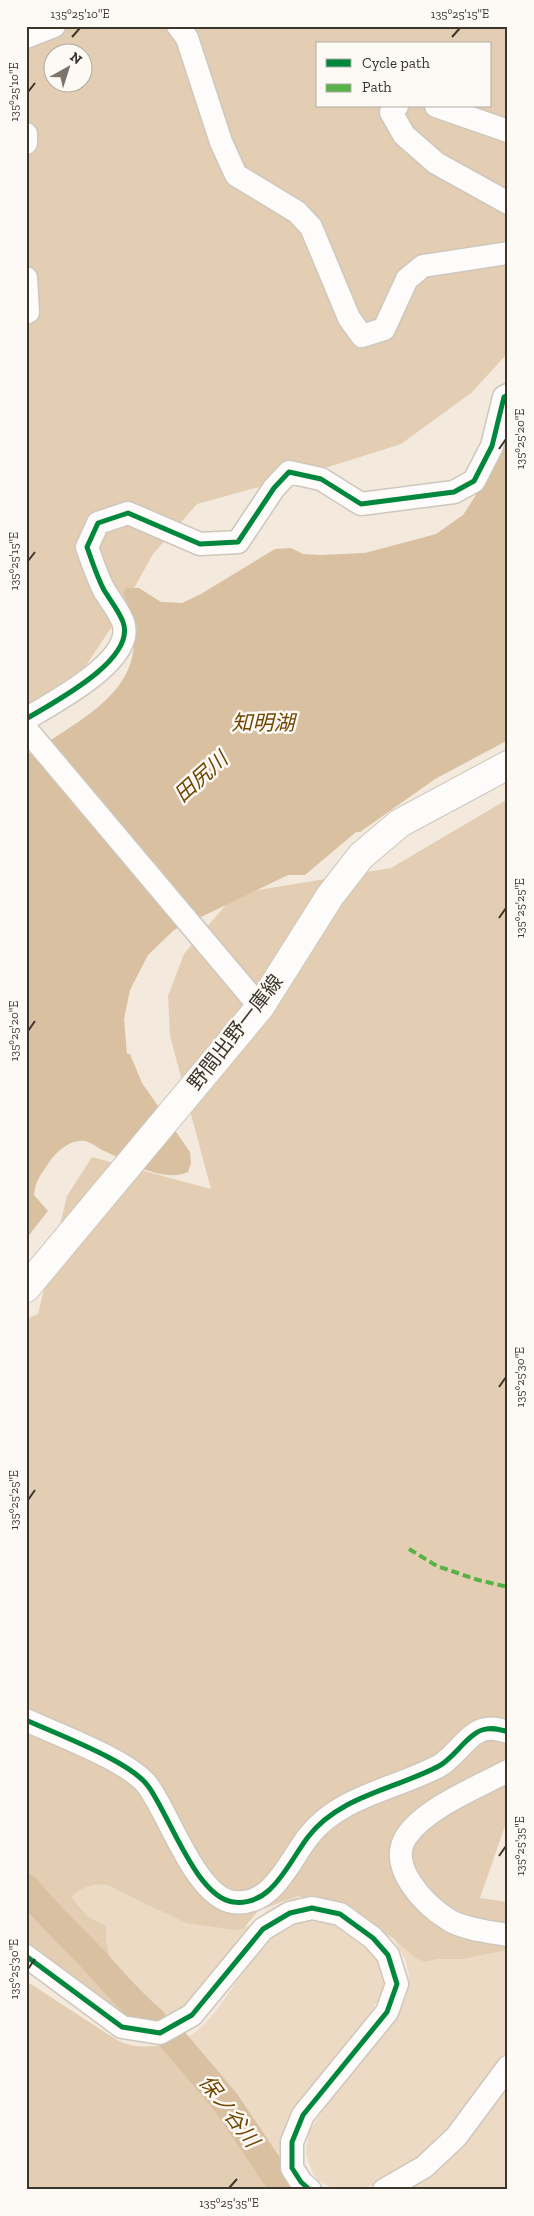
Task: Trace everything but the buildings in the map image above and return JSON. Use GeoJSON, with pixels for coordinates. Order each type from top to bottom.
{"type":"FeatureCollection","features":[{"type":"Feature","properties":{"kind":"main road","name":"野間出野一庫線"},"geometry":{"type":"LineString","coordinates":[[26,1288],[260,1007],[330,896],[360,856],[400,823],[508,765]]}},
{"type":"Feature","properties":{"kind":"street"},"geometry":{"type":"LineString","coordinates":[[26,37],[54,26]]}},
{"type":"Feature","properties":{"kind":"street"},"geometry":{"type":"LineString","coordinates":[[178,26],[187,38],[221,142],[236,175],[297,212],[312,226],[349,318],[362,336],[384,329],[407,279],[423,266],[508,253]]}},
{"type":"Feature","properties":{"kind":"street"},"geometry":{"type":"LineString","coordinates":[[395,108],[391,112],[404,135],[436,163],[508,203]]}},
{"type":"Feature","properties":{"kind":"street"},"geometry":{"type":"LineString","coordinates":[[442,108],[508,131]]}},
{"type":"Feature","properties":{"kind":"street"},"geometry":{"type":"LineString","coordinates":[[26,134],[26,143]]}},
{"type":"Feature","properties":{"kind":"street"},"geometry":{"type":"LineString","coordinates":[[26,278],[28,312],[26,313]]}},
{"type":"Feature","properties":{"kind":"street"},"geometry":{"type":"LineString","coordinates":[[26,718],[63,697],[108,665],[123,641],[124,624],[103,588],[87,547],[98,522],[128,513],[200,544],[238,542],[274,488],[289,472],[321,480],[361,504],[454,492],[474,481],[492,446],[504,397],[508,396]]}},
{"type":"Feature","properties":{"kind":"street"},"geometry":{"type":"LineString","coordinates":[[31,735],[260,1007]]}},
{"type":"Feature","properties":{"kind":"street"},"geometry":{"type":"LineString","coordinates":[[26,1720],[124,1765],[148,1785],[202,1881],[216,1894],[232,1902],[254,1900],[275,1886],[308,1836],[323,1821],[347,1805],[440,1766],[481,1730],[496,1728],[508,1732]]}},
{"type":"Feature","properties":{"kind":"street"},"geometry":{"type":"LineString","coordinates":[[508,1771],[431,1814],[406,1837],[400,1851],[404,1869],[414,1889],[450,1921],[483,1931],[508,1935]]}},
{"type":"Feature","properties":{"kind":"street"},"geometry":{"type":"LineString","coordinates":[[26,1956],[122,2027],[160,2033],[192,2015],[263,1928],[290,1913],[312,1908],[340,1914],[373,1938],[388,1955],[397,1984],[387,2012],[303,2115],[292,2142],[292,2168],[301,2182],[310,2190]]}},
{"type":"Feature","properties":{"kind":"street"},"geometry":{"type":"LineString","coordinates":[[384,2190],[424,2167],[456,2137],[508,2067]]}},
{"type":"Feature","properties":{"kind":"shaded area"},"geometry":{"type":"Polygon","coordinates":[[[26,26],[508,26],[508,353],[471,393],[401,444],[303,475],[197,504],[153,554],[117,619],[81,673],[26,724],[26,26]]]}},
{"type":"Feature","properties":{"kind":"shaded area"},"geometry":{"type":"Polygon","coordinates":[[[508,799],[508,1824],[505,1826],[480,1898],[508,1902],[508,1950],[463,1959],[438,1959],[424,1962],[415,1958],[394,1939],[346,1908],[297,1896],[258,1911],[243,1929],[235,1930],[186,1923],[109,1886],[89,1886],[71,1897],[87,1916],[106,1926],[106,1940],[113,1966],[125,1990],[150,2023],[124,2017],[26,1950],[26,1319],[38,1314],[67,1196],[92,1157],[211,1189],[170,1036],[168,996],[184,954],[235,894],[391,868],[508,799]]]}},
{"type":"Feature","properties":{"kind":"shaded area"},"geometry":{"type":"Polygon","coordinates":[[[100,1883],[204,1925],[235,1930],[250,1925],[268,1910],[293,1897],[297,1896],[301,1899],[272,1909],[253,1924],[185,2009],[164,2021],[150,2023],[125,1990],[113,1966],[106,1940],[106,1926],[87,1916],[71,1897],[86,1886],[100,1883]]]}},
{"type":"Feature","properties":{"kind":"shaded area"},"geometry":{"type":"Polygon","coordinates":[[[311,1921],[334,1925],[362,1942],[377,1956],[384,1978],[383,1988],[379,1999],[354,2038],[291,2111],[282,2135],[282,2161],[217,2079],[180,2056],[172,2044],[193,2034],[208,2021],[259,1951],[274,1936],[291,1926],[311,1921]]]}},
{"type":"Feature","properties":{"kind":"shaded area"},"geometry":{"type":"Polygon","coordinates":[[[394,1939],[415,1958],[424,1962],[438,1959],[463,1959],[508,1950],[508,2052],[470,2103],[428,2152],[376,2184],[357,2190],[336,2190],[319,2181],[313,2173],[306,2155],[308,2133],[339,2086],[396,2019],[403,2005],[407,1995],[409,1974],[405,1959],[394,1939]]]}},
{"type":"Feature","properties":{"kind":"shaded area"},"geometry":{"type":"Polygon","coordinates":[[[26,1981],[117,2040],[138,2046],[172,2044],[180,2056],[217,2079],[282,2161],[294,2190],[26,2190],[26,1981]]]}},
{"type":"Feature","properties":{"kind":"shaded area"},"geometry":{"type":"Polygon","coordinates":[[[508,2083],[508,2190],[408,2190],[442,2165],[508,2083]]]}},
{"type":"Feature","properties":{"kind":"water","name":"知明湖"},"geometry":{"type":"Polygon","coordinates":[[[508,441],[508,740],[435,779],[360,832],[356,832],[305,875],[288,875],[174,930],[148,955],[130,990],[124,1019],[127,1054],[130,1054],[142,1083],[190,1152],[191,1163],[188,1172],[178,1175],[156,1173],[133,1165],[87,1142],[80,1141],[70,1144],[53,1157],[37,1181],[34,1195],[48,1211],[26,1239],[26,756],[95,710],[113,692],[126,673],[133,651],[133,624],[123,593],[126,588],[139,588],[161,602],[182,603],[201,594],[275,549],[291,548],[303,554],[321,555],[365,553],[436,534],[463,515],[476,495],[491,455],[508,441]]]}},
{"type":"Feature","properties":{"kind":"waterway","name":"保ノ谷川"},"geometry":{"type":"LineString","coordinates":[[26,1888],[129,1999],[153,2021]]}},
{"type":"Feature","properties":{"kind":"waterway","name":"保ノ谷川"},"geometry":{"type":"LineString","coordinates":[[169,2035],[225,2101],[285,2190]]}},
{"type":"Feature","properties":{"kind":"marked path"},"geometry":{"type":"LineString","coordinates":[[409,1549],[437,1566],[478,1580],[508,1587]]}},
{"type":"Feature","properties":{"kind":"cycle path"},"geometry":{"type":"LineString","coordinates":[[26,719],[90,679],[117,651],[124,636],[123,622],[101,585],[87,547],[98,523],[128,513],[200,544],[238,542],[274,488],[289,472],[321,479],[361,504],[454,492],[474,481],[492,446],[504,397],[508,395]]}},
{"type":"Feature","properties":{"kind":"cycle path"},"geometry":{"type":"LineString","coordinates":[[26,1720],[109,1758],[139,1777],[148,1786],[195,1870],[207,1886],[220,1897],[233,1902],[247,1902],[258,1898],[269,1890],[278,1881],[308,1837],[321,1823],[336,1812],[369,1795],[439,1766],[471,1737],[482,1730],[495,1729],[508,1732]]}},
{"type":"Feature","properties":{"kind":"cycle path"},"geometry":{"type":"LineString","coordinates":[[26,1956],[122,2027],[160,2033],[192,2015],[263,1929],[290,1913],[312,1908],[340,1914],[373,1938],[388,1955],[397,1984],[387,2012],[303,2115],[292,2142],[292,2168],[301,2182],[310,2190]]}},
{"type":"Feature","properties":{"kind":"water label","name":"田尻川"},"geometry":{"type":"Point","coordinates":[201,777]}}]}
